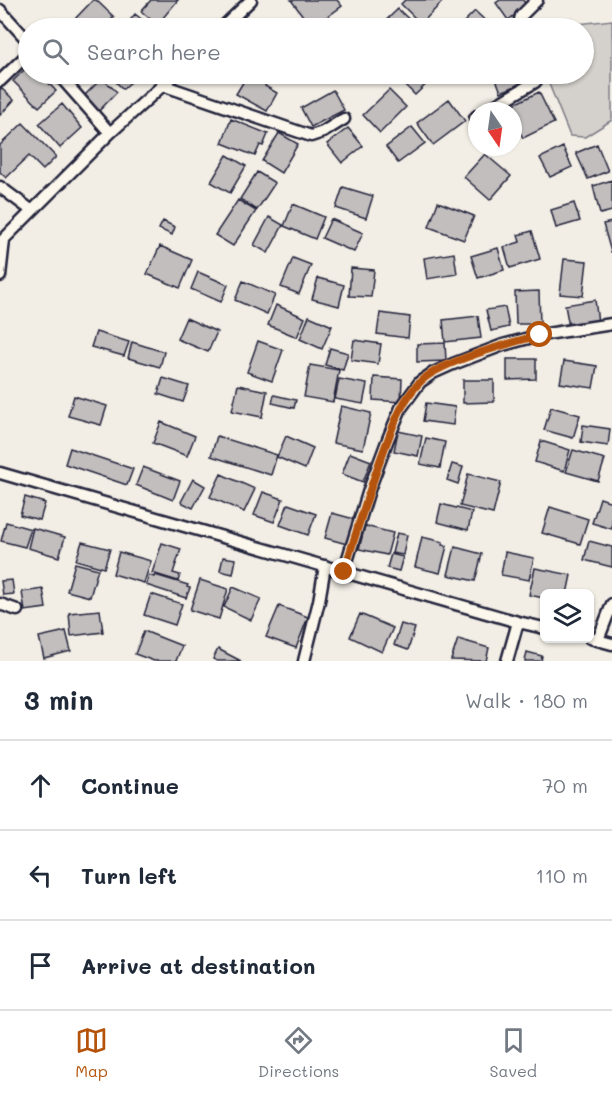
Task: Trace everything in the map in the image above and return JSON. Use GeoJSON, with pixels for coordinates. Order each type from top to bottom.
{"type":"FeatureCollection","features":[{"type":"Feature","properties":{"kind":"street"},"geometry":{"type":"LineString","coordinates":[[232,18],[251,0]]}},
{"type":"Feature","properties":{"kind":"street"},"geometry":{"type":"LineString","coordinates":[[521,18],[537,0]]}},
{"type":"Feature","properties":{"kind":"street"},"geometry":{"type":"LineString","coordinates":[[0,10],[18,30]]}},
{"type":"Feature","properties":{"kind":"street"},"geometry":{"type":"LineString","coordinates":[[0,81],[18,64]]}},
{"type":"Feature","properties":{"kind":"street"},"geometry":{"type":"LineString","coordinates":[[67,84],[110,132]]}},
{"type":"Feature","properties":{"kind":"street"},"geometry":{"type":"LineString","coordinates":[[501,102],[532,84]]}},
{"type":"Feature","properties":{"kind":"street"},"geometry":{"type":"LineString","coordinates":[[0,276],[2,241],[110,132],[162,85],[311,136],[323,132],[344,119]]}},
{"type":"Feature","properties":{"kind":"street"},"geometry":{"type":"LineString","coordinates":[[0,187],[31,210]]}},
{"type":"Feature","properties":{"kind":"street"},"geometry":{"type":"LineString","coordinates":[[344,572],[369,490],[388,439],[401,408],[420,382],[453,364],[503,345],[540,335],[612,324]]}},
{"type":"Feature","properties":{"kind":"street"},"geometry":{"type":"LineString","coordinates":[[0,473],[540,627]]}},
{"type":"Feature","properties":{"kind":"street"},"geometry":{"type":"LineString","coordinates":[[304,661],[325,566]]}},
{"type":"Feature","properties":{"kind":"street"},"geometry":{"type":"LineString","coordinates":[[0,604],[17,610]]}},
{"type":"Feature","properties":{"kind":"street"},"geometry":{"type":"LineString","coordinates":[[612,604],[594,639],[612,644]]}},
{"type":"Feature","properties":{"kind":"street"},"geometry":{"type":"LineString","coordinates":[[507,661],[518,622]]}},
{"type":"Feature","properties":{"kind":"shaded area"},"geometry":{"type":"Polygon","coordinates":[[[612,20],[612,120],[585,137],[570,136],[549,84],[594,84],[594,22],[612,20]]]}},
{"type":"Feature","properties":{"kind":"building"},"geometry":{"type":"Polygon","coordinates":[[[93,0],[96,0],[114,17],[113,18],[76,18],[93,0]]]}},
{"type":"Feature","properties":{"kind":"building"},"geometry":{"type":"Polygon","coordinates":[[[151,0],[178,0],[163,18],[149,18],[141,11],[151,0]]]}},
{"type":"Feature","properties":{"kind":"building"},"geometry":{"type":"Polygon","coordinates":[[[291,0],[337,0],[342,6],[326,18],[304,18],[291,0]]]}},
{"type":"Feature","properties":{"kind":"building"},"geometry":{"type":"Polygon","coordinates":[[[405,0],[440,0],[442,2],[427,18],[415,18],[401,4],[405,0]]]}},
{"type":"Feature","properties":{"kind":"building"},"geometry":{"type":"Polygon","coordinates":[[[500,0],[523,0],[527,6],[511,18],[507,18],[496,3],[500,0]]]}},
{"type":"Feature","properties":{"kind":"building"},"geometry":{"type":"Polygon","coordinates":[[[398,9],[408,18],[389,18],[398,9]]]}},
{"type":"Feature","properties":{"kind":"building"},"geometry":{"type":"Polygon","coordinates":[[[475,11],[482,18],[468,18],[475,11]]]}},
{"type":"Feature","properties":{"kind":"building"},"geometry":{"type":"Polygon","coordinates":[[[18,76],[18,84],[49,84],[56,91],[39,107],[13,81],[18,76]]]}},
{"type":"Feature","properties":{"kind":"building"},"geometry":{"type":"Polygon","coordinates":[[[96,84],[108,84],[117,92],[99,111],[84,96],[96,84]]]}},
{"type":"Feature","properties":{"kind":"building"},"geometry":{"type":"Polygon","coordinates":[[[118,84],[129,84],[123,89],[118,84]]]}},
{"type":"Feature","properties":{"kind":"building"},"geometry":{"type":"Polygon","coordinates":[[[242,84],[266,84],[265,86],[277,93],[267,111],[236,94],[242,84]]]}},
{"type":"Feature","properties":{"kind":"building"},"geometry":{"type":"Polygon","coordinates":[[[404,84],[427,84],[415,95],[404,84]]]}},
{"type":"Feature","properties":{"kind":"building"},"geometry":{"type":"Polygon","coordinates":[[[498,84],[520,84],[501,92],[498,84]]]}},
{"type":"Feature","properties":{"kind":"building"},"geometry":{"type":"Polygon","coordinates":[[[1,88],[14,100],[0,115],[0,90],[1,88]]]}},
{"type":"Feature","properties":{"kind":"building"},"geometry":{"type":"Polygon","coordinates":[[[333,90],[344,110],[311,127],[301,108],[333,90]]]}},
{"type":"Feature","properties":{"kind":"building"},"geometry":{"type":"Polygon","coordinates":[[[389,90],[406,107],[380,133],[363,115],[389,90]]]}},
{"type":"Feature","properties":{"kind":"building"},"geometry":{"type":"Polygon","coordinates":[[[539,92],[554,123],[523,138],[522,102],[518,102],[539,92]]]}},
{"type":"Feature","properties":{"kind":"building"},"geometry":{"type":"Polygon","coordinates":[[[449,99],[465,121],[433,145],[417,123],[449,99]]]}},
{"type":"Feature","properties":{"kind":"building"},"geometry":{"type":"Polygon","coordinates":[[[62,104],[82,128],[60,148],[39,124],[62,104]]]}},
{"type":"Feature","properties":{"kind":"building"},"geometry":{"type":"Polygon","coordinates":[[[231,119],[268,134],[263,146],[260,145],[255,156],[222,143],[231,119]]]}},
{"type":"Feature","properties":{"kind":"building"},"geometry":{"type":"Polygon","coordinates":[[[23,123],[56,157],[43,170],[29,156],[6,178],[0,172],[0,145],[23,123]]]}},
{"type":"Feature","properties":{"kind":"building"},"geometry":{"type":"Polygon","coordinates":[[[412,127],[425,143],[398,163],[386,147],[412,127]]]}},
{"type":"Feature","properties":{"kind":"building"},"geometry":{"type":"Polygon","coordinates":[[[348,128],[363,146],[342,163],[327,144],[348,128]]]}},
{"type":"Feature","properties":{"kind":"building"},"geometry":{"type":"Polygon","coordinates":[[[279,133],[298,144],[281,173],[262,161],[279,133]]]}},
{"type":"Feature","properties":{"kind":"building"},"geometry":{"type":"Polygon","coordinates":[[[597,144],[608,171],[588,179],[576,153],[597,144]]]}},
{"type":"Feature","properties":{"kind":"building"},"geometry":{"type":"Polygon","coordinates":[[[563,147],[572,167],[550,177],[540,158],[563,147]]]}},
{"type":"Feature","properties":{"kind":"building"},"geometry":{"type":"Polygon","coordinates":[[[227,155],[246,166],[230,193],[211,182],[227,155]]]}},
{"type":"Feature","properties":{"kind":"building"},"geometry":{"type":"Polygon","coordinates":[[[483,156],[487,156],[511,176],[490,200],[464,177],[483,156]]]}},
{"type":"Feature","properties":{"kind":"building"},"geometry":{"type":"Polygon","coordinates":[[[257,172],[275,183],[257,210],[240,199],[257,172]]]}},
{"type":"Feature","properties":{"kind":"building"},"geometry":{"type":"Polygon","coordinates":[[[612,180],[612,211],[600,214],[593,186],[612,180]]]}},
{"type":"Feature","properties":{"kind":"building"},"geometry":{"type":"Polygon","coordinates":[[[343,187],[373,196],[366,218],[336,208],[343,187]]]}},
{"type":"Feature","properties":{"kind":"building"},"geometry":{"type":"Polygon","coordinates":[[[238,200],[256,211],[233,246],[215,235],[238,200]]]}},
{"type":"Feature","properties":{"kind":"building"},"geometry":{"type":"Polygon","coordinates":[[[438,202],[474,216],[464,240],[429,227],[438,202]]]}},
{"type":"Feature","properties":{"kind":"building"},"geometry":{"type":"Polygon","coordinates":[[[574,203],[580,221],[556,228],[551,210],[574,203]]]}},
{"type":"Feature","properties":{"kind":"building"},"geometry":{"type":"Polygon","coordinates":[[[293,204],[324,217],[315,239],[284,226],[293,204]]]}},
{"type":"Feature","properties":{"kind":"building"},"geometry":{"type":"Polygon","coordinates":[[[269,217],[283,225],[268,253],[254,245],[269,217]]]}},
{"type":"Feature","properties":{"kind":"building"},"geometry":{"type":"Polygon","coordinates":[[[331,219],[363,233],[354,252],[322,238],[331,219]]]}},
{"type":"Feature","properties":{"kind":"building"},"geometry":{"type":"Polygon","coordinates":[[[163,221],[175,227],[172,235],[159,229],[163,221]]]}},
{"type":"Feature","properties":{"kind":"building"},"geometry":{"type":"Polygon","coordinates":[[[612,222],[612,252],[611,252],[603,224],[612,222]]]}},
{"type":"Feature","properties":{"kind":"building"},"geometry":{"type":"Polygon","coordinates":[[[532,231],[540,259],[510,268],[504,247],[520,242],[518,235],[532,231]]]}},
{"type":"Feature","properties":{"kind":"building"},"geometry":{"type":"Polygon","coordinates":[[[160,246],[192,260],[180,288],[147,274],[160,246]]]}},
{"type":"Feature","properties":{"kind":"building"},"geometry":{"type":"Polygon","coordinates":[[[498,248],[504,270],[478,278],[471,256],[498,248]]]}},
{"type":"Feature","properties":{"kind":"building"},"geometry":{"type":"Polygon","coordinates":[[[454,253],[457,274],[427,279],[424,258],[454,253]]]}},
{"type":"Feature","properties":{"kind":"building"},"geometry":{"type":"Polygon","coordinates":[[[293,258],[311,265],[299,294],[281,287],[293,258]]]}},
{"type":"Feature","properties":{"kind":"building"},"geometry":{"type":"Polygon","coordinates":[[[564,259],[587,261],[583,296],[560,294],[564,259]]]}},
{"type":"Feature","properties":{"kind":"building"},"geometry":{"type":"Polygon","coordinates":[[[351,268],[374,270],[371,297],[349,296],[351,268]]]}},
{"type":"Feature","properties":{"kind":"building"},"geometry":{"type":"Polygon","coordinates":[[[198,272],[228,285],[221,302],[191,289],[198,272]]]}},
{"type":"Feature","properties":{"kind":"building"},"geometry":{"type":"Polygon","coordinates":[[[318,278],[344,285],[339,306],[312,299],[318,278]]]}},
{"type":"Feature","properties":{"kind":"building"},"geometry":{"type":"Polygon","coordinates":[[[243,281],[275,295],[267,314],[235,300],[243,281]]]}},
{"type":"Feature","properties":{"kind":"building"},"geometry":{"type":"Polygon","coordinates":[[[539,291],[540,324],[516,324],[515,292],[539,291]]]}},
{"type":"Feature","properties":{"kind":"building"},"geometry":{"type":"Polygon","coordinates":[[[595,300],[598,322],[569,327],[565,305],[595,300]]]}},
{"type":"Feature","properties":{"kind":"building"},"geometry":{"type":"Polygon","coordinates":[[[276,305],[305,318],[297,337],[268,325],[276,305]]]}},
{"type":"Feature","properties":{"kind":"building"},"geometry":{"type":"Polygon","coordinates":[[[505,307],[509,327],[491,331],[486,310],[505,307]]]}},
{"type":"Feature","properties":{"kind":"building"},"geometry":{"type":"Polygon","coordinates":[[[380,313],[410,317],[408,338],[377,334],[380,313]]]}},
{"type":"Feature","properties":{"kind":"building"},"geometry":{"type":"Polygon","coordinates":[[[309,316],[332,326],[322,349],[300,339],[309,316]]]}},
{"type":"Feature","properties":{"kind":"building"},"geometry":{"type":"Polygon","coordinates":[[[478,316],[481,338],[445,342],[443,320],[478,316]]]}},
{"type":"Feature","properties":{"kind":"building"},"geometry":{"type":"Polygon","coordinates":[[[186,318],[217,332],[208,352],[177,339],[186,318]]]}},
{"type":"Feature","properties":{"kind":"building"},"geometry":{"type":"Polygon","coordinates":[[[96,332],[129,342],[124,356],[91,347],[96,332]]]}},
{"type":"Feature","properties":{"kind":"building"},"geometry":{"type":"Polygon","coordinates":[[[354,340],[381,344],[378,364],[351,360],[354,340]]]}},
{"type":"Feature","properties":{"kind":"building"},"geometry":{"type":"Polygon","coordinates":[[[258,341],[283,350],[272,381],[247,372],[258,341]]]}},
{"type":"Feature","properties":{"kind":"building"},"geometry":{"type":"Polygon","coordinates":[[[132,342],[164,352],[160,367],[128,358],[132,342]]]}},
{"type":"Feature","properties":{"kind":"building"},"geometry":{"type":"Polygon","coordinates":[[[445,343],[446,361],[417,362],[417,344],[445,343]]]}},
{"type":"Feature","properties":{"kind":"building"},"geometry":{"type":"Polygon","coordinates":[[[330,348],[348,353],[343,370],[325,365],[330,348]]]}},
{"type":"Feature","properties":{"kind":"building"},"geometry":{"type":"Polygon","coordinates":[[[507,359],[536,359],[536,379],[507,380],[507,359]]]}},
{"type":"Feature","properties":{"kind":"building"},"geometry":{"type":"Polygon","coordinates":[[[564,361],[597,366],[593,388],[560,383],[564,361]]]}},
{"type":"Feature","properties":{"kind":"building"},"geometry":{"type":"Polygon","coordinates":[[[310,365],[339,370],[333,402],[304,397],[310,365]]]}},
{"type":"Feature","properties":{"kind":"building"},"geometry":{"type":"Polygon","coordinates":[[[374,377],[402,379],[401,402],[373,400],[374,377]]]}},
{"type":"Feature","properties":{"kind":"building"},"geometry":{"type":"Polygon","coordinates":[[[163,378],[189,386],[183,402],[158,394],[163,378]]]}},
{"type":"Feature","properties":{"kind":"building"},"geometry":{"type":"Polygon","coordinates":[[[339,379],[367,384],[363,404],[335,399],[339,379]]]}},
{"type":"Feature","properties":{"kind":"building"},"geometry":{"type":"Polygon","coordinates":[[[463,380],[494,380],[494,402],[463,403],[463,380]]]}},
{"type":"Feature","properties":{"kind":"building"},"geometry":{"type":"Polygon","coordinates":[[[238,385],[267,391],[262,417],[232,411],[238,385]]]}},
{"type":"Feature","properties":{"kind":"building"},"geometry":{"type":"Polygon","coordinates":[[[274,395],[296,400],[294,408],[272,403],[274,395]]]}},
{"type":"Feature","properties":{"kind":"building"},"geometry":{"type":"Polygon","coordinates":[[[74,396],[107,406],[101,425],[68,416],[74,396]]]}},
{"type":"Feature","properties":{"kind":"building"},"geometry":{"type":"Polygon","coordinates":[[[426,403],[455,407],[453,425],[423,421],[426,403]]]}},
{"type":"Feature","properties":{"kind":"building"},"geometry":{"type":"Polygon","coordinates":[[[341,406],[371,413],[363,449],[333,443],[341,406]]]}},
{"type":"Feature","properties":{"kind":"building"},"geometry":{"type":"Polygon","coordinates":[[[551,407],[580,415],[573,438],[544,430],[551,407]]]}},
{"type":"Feature","properties":{"kind":"building"},"geometry":{"type":"Polygon","coordinates":[[[161,422],[195,436],[187,456],[153,443],[161,422]]]}},
{"type":"Feature","properties":{"kind":"building"},"geometry":{"type":"Polygon","coordinates":[[[583,425],[610,429],[608,446],[581,442],[583,425]]]}},
{"type":"Feature","properties":{"kind":"building"},"geometry":{"type":"Polygon","coordinates":[[[398,431],[422,436],[418,456],[394,451],[398,431]]]}},
{"type":"Feature","properties":{"kind":"building"},"geometry":{"type":"Polygon","coordinates":[[[217,436],[277,455],[271,475],[211,456],[217,436]]]}},
{"type":"Feature","properties":{"kind":"building"},"geometry":{"type":"Polygon","coordinates":[[[286,436],[313,448],[305,469],[277,457],[286,436]]]}},
{"type":"Feature","properties":{"kind":"building"},"geometry":{"type":"Polygon","coordinates":[[[426,438],[445,442],[440,468],[420,464],[426,438]]]}},
{"type":"Feature","properties":{"kind":"building"},"geometry":{"type":"Polygon","coordinates":[[[541,441],[570,450],[564,471],[535,462],[541,441]]]}},
{"type":"Feature","properties":{"kind":"building"},"geometry":{"type":"Polygon","coordinates":[[[70,448],[133,469],[127,485],[65,464],[70,448]]]}},
{"type":"Feature","properties":{"kind":"building"},"geometry":{"type":"Polygon","coordinates":[[[573,450],[605,459],[598,481],[566,472],[573,450]]]}},
{"type":"Feature","properties":{"kind":"building"},"geometry":{"type":"Polygon","coordinates":[[[350,453],[371,461],[363,482],[342,474],[350,453]]]}},
{"type":"Feature","properties":{"kind":"building"},"geometry":{"type":"Polygon","coordinates":[[[452,464],[463,467],[458,484],[447,480],[452,464]]]}},
{"type":"Feature","properties":{"kind":"building"},"geometry":{"type":"Polygon","coordinates":[[[143,467],[180,481],[173,500],[136,485],[143,467]]]}},
{"type":"Feature","properties":{"kind":"building"},"geometry":{"type":"Polygon","coordinates":[[[221,474],[255,489],[244,512],[210,497],[221,474]]]}},
{"type":"Feature","properties":{"kind":"building"},"geometry":{"type":"Polygon","coordinates":[[[468,474],[501,482],[493,514],[460,506],[468,474]]]}},
{"type":"Feature","properties":{"kind":"building"},"geometry":{"type":"Polygon","coordinates":[[[193,479],[205,486],[193,508],[181,502],[193,479]]]}},
{"type":"Feature","properties":{"kind":"building"},"geometry":{"type":"Polygon","coordinates":[[[263,492],[283,499],[274,522],[254,515],[263,492]]]}},
{"type":"Feature","properties":{"kind":"building"},"geometry":{"type":"Polygon","coordinates":[[[25,497],[45,503],[40,520],[20,515],[25,497]]]}},
{"type":"Feature","properties":{"kind":"building"},"geometry":{"type":"Polygon","coordinates":[[[600,498],[612,502],[612,529],[592,523],[600,498]]]}},
{"type":"Feature","properties":{"kind":"building"},"geometry":{"type":"Polygon","coordinates":[[[288,504],[316,514],[308,535],[280,525],[288,504]]]}},
{"type":"Feature","properties":{"kind":"building"},"geometry":{"type":"Polygon","coordinates":[[[441,504],[472,512],[468,530],[437,522],[441,504]]]}},
{"type":"Feature","properties":{"kind":"building"},"geometry":{"type":"Polygon","coordinates":[[[550,507],[588,519],[580,544],[542,533],[550,507]]]}},
{"type":"Feature","properties":{"kind":"building"},"geometry":{"type":"Polygon","coordinates":[[[332,513],[354,519],[347,544],[325,538],[332,513]]]}},
{"type":"Feature","properties":{"kind":"building"},"geometry":{"type":"Polygon","coordinates":[[[6,522],[31,529],[25,547],[1,541],[6,522]]]}},
{"type":"Feature","properties":{"kind":"building"},"geometry":{"type":"Polygon","coordinates":[[[365,526],[393,533],[387,555],[359,549],[365,526]]]}},
{"type":"Feature","properties":{"kind":"building"},"geometry":{"type":"Polygon","coordinates":[[[33,528],[65,537],[59,557],[28,548],[33,528]]]}},
{"type":"Feature","properties":{"kind":"building"},"geometry":{"type":"Polygon","coordinates":[[[397,533],[407,535],[403,555],[392,553],[397,533]]]}},
{"type":"Feature","properties":{"kind":"building"},"geometry":{"type":"Polygon","coordinates":[[[422,537],[443,542],[442,545],[447,546],[440,573],[415,567],[422,537]]]}},
{"type":"Feature","properties":{"kind":"building"},"geometry":{"type":"Polygon","coordinates":[[[589,541],[612,547],[612,567],[584,560],[589,541]]]}},
{"type":"Feature","properties":{"kind":"building"},"geometry":{"type":"Polygon","coordinates":[[[82,542],[110,549],[104,568],[76,560],[82,542]]]}},
{"type":"Feature","properties":{"kind":"building"},"geometry":{"type":"Polygon","coordinates":[[[162,543],[181,549],[173,573],[180,575],[178,581],[152,573],[162,543]]]}},
{"type":"Feature","properties":{"kind":"building"},"geometry":{"type":"Polygon","coordinates":[[[455,547],[482,554],[475,581],[448,575],[455,547]]]}},
{"type":"Feature","properties":{"kind":"building"},"geometry":{"type":"Polygon","coordinates":[[[119,552],[151,561],[144,583],[113,574],[119,552]]]}},
{"type":"Feature","properties":{"kind":"building"},"geometry":{"type":"Polygon","coordinates":[[[505,552],[534,558],[529,580],[501,575],[505,552]]]}},
{"type":"Feature","properties":{"kind":"building"},"geometry":{"type":"Polygon","coordinates":[[[391,554],[403,557],[399,571],[387,568],[391,554]]]}},
{"type":"Feature","properties":{"kind":"building"},"geometry":{"type":"Polygon","coordinates":[[[223,557],[236,559],[233,574],[220,571],[223,557]]]}},
{"type":"Feature","properties":{"kind":"building"},"geometry":{"type":"Polygon","coordinates":[[[75,563],[98,569],[90,597],[67,591],[75,563]]]}},
{"type":"Feature","properties":{"kind":"building"},"geometry":{"type":"Polygon","coordinates":[[[535,568],[571,575],[568,589],[540,589],[540,597],[529,595],[535,568]]]}},
{"type":"Feature","properties":{"kind":"building"},"geometry":{"type":"Polygon","coordinates":[[[149,575],[188,585],[187,587],[190,588],[186,598],[146,585],[149,575]]]}},
{"type":"Feature","properties":{"kind":"building"},"geometry":{"type":"Polygon","coordinates":[[[12,580],[14,594],[3,595],[1,581],[12,580]]]}},
{"type":"Feature","properties":{"kind":"building"},"geometry":{"type":"Polygon","coordinates":[[[200,580],[228,589],[219,619],[190,610],[200,580]]]}},
{"type":"Feature","properties":{"kind":"building"},"geometry":{"type":"Polygon","coordinates":[[[233,587],[261,599],[251,620],[224,607],[233,587]]]}},
{"type":"Feature","properties":{"kind":"building"},"geometry":{"type":"Polygon","coordinates":[[[43,589],[46,608],[25,611],[22,592],[43,589]]]}},
{"type":"Feature","properties":{"kind":"building"},"geometry":{"type":"Polygon","coordinates":[[[151,594],[182,604],[175,625],[144,615],[151,594]]]}},
{"type":"Feature","properties":{"kind":"building"},"geometry":{"type":"Polygon","coordinates":[[[279,606],[308,617],[296,648],[266,637],[279,606]]]}},
{"type":"Feature","properties":{"kind":"building"},"geometry":{"type":"Polygon","coordinates":[[[100,610],[103,632],[71,636],[69,613],[100,610]]]}},
{"type":"Feature","properties":{"kind":"building"},"geometry":{"type":"Polygon","coordinates":[[[360,614],[393,628],[382,652],[350,637],[360,614]]]}},
{"type":"Feature","properties":{"kind":"building"},"geometry":{"type":"Polygon","coordinates":[[[401,624],[415,628],[408,650],[394,645],[401,624]]]}},
{"type":"Feature","properties":{"kind":"building"},"geometry":{"type":"Polygon","coordinates":[[[66,631],[71,651],[44,658],[39,637],[66,631]]]}},
{"type":"Feature","properties":{"kind":"building"},"geometry":{"type":"Polygon","coordinates":[[[144,631],[182,646],[176,661],[154,661],[135,654],[144,631]]]}},
{"type":"Feature","properties":{"kind":"building"},"geometry":{"type":"Polygon","coordinates":[[[458,639],[489,648],[486,661],[451,660],[458,639]]]}},
{"type":"Feature","properties":{"kind":"building"},"geometry":{"type":"Polygon","coordinates":[[[218,649],[241,661],[213,659],[218,649]]]}},
{"type":"Feature","properties":{"kind":"building"},"geometry":{"type":"Polygon","coordinates":[[[527,652],[542,656],[541,661],[525,661],[527,652]]]}},
{"type":"Feature","properties":{"kind":"route"},"geometry":{"type":"LineString","coordinates":[[344,572],[369,490],[388,439],[401,408],[420,382],[453,364],[503,345],[540,335]]}}]}
